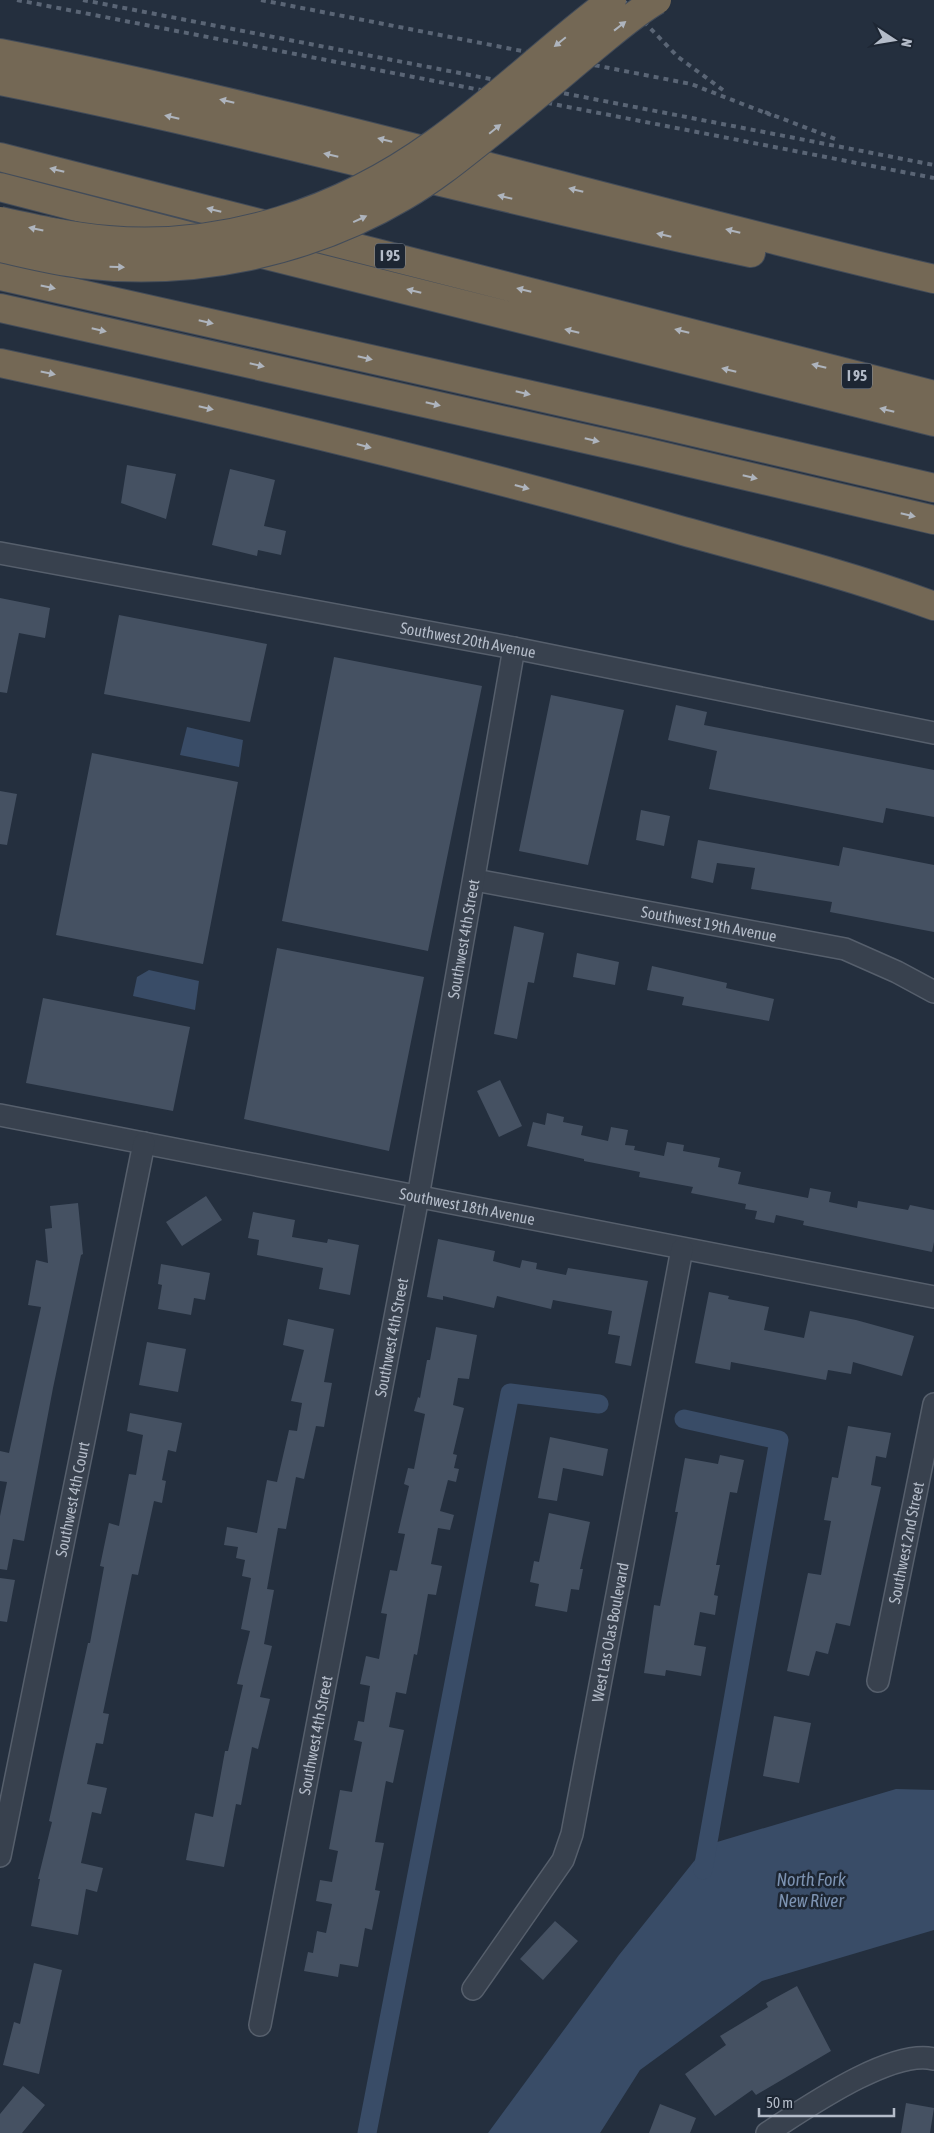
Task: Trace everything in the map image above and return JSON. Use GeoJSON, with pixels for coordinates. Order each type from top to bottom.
{"type":"FeatureCollection","features":[{"type":"Feature","properties":{"kind":"highway"},"geometry":{"type":"LineString","coordinates":[[0,222],[84,238],[152,241],[188,239],[238,232],[308,212],[364,187],[420,154],[612,0]]}},
{"type":"Feature","properties":{"kind":"highway"},"geometry":{"type":"LineString","coordinates":[[0,248],[82,264],[154,267],[206,264],[239,258],[310,240],[381,208],[425,182],[483,139],[628,21],[657,0]]}},
{"type":"Feature","properties":{"kind":"highway"},"geometry":{"type":"LineString","coordinates":[[0,53],[328,125],[766,239],[934,278]]}},
{"type":"Feature","properties":{"kind":"highway"},"geometry":{"type":"LineString","coordinates":[[0,81],[142,110],[686,240],[934,291]]}},
{"type":"Feature","properties":{"kind":"highway","name":"I 95"},"geometry":{"type":"LineString","coordinates":[[0,157],[934,395]]}},
{"type":"Feature","properties":{"kind":"highway"},"geometry":{"type":"LineString","coordinates":[[0,187],[934,422]]}},
{"type":"Feature","properties":{"kind":"highway"},"geometry":{"type":"LineString","coordinates":[[0,276],[651,422],[934,488]]}},
{"type":"Feature","properties":{"kind":"highway"},"geometry":{"type":"LineString","coordinates":[[0,308],[625,447],[934,520]]}},
{"type":"Feature","properties":{"kind":"highway"},"geometry":{"type":"LineString","coordinates":[[0,363],[342,440],[760,552],[934,606]]}},
{"type":"Feature","properties":{"kind":"street","name":"Southwest 20th Avenue"},"geometry":{"type":"LineString","coordinates":[[0,553],[514,648],[934,734]]}},
{"type":"Feature","properties":{"kind":"street","name":"Southwest 4th Street"},"geometry":{"type":"LineString","coordinates":[[260,2025],[418,1197],[475,880],[514,648]]}},
{"type":"Feature","properties":{"kind":"street","name":"Southwest 19th Avenue"},"geometry":{"type":"LineString","coordinates":[[475,880],[845,949],[897,972],[934,992]]}},
{"type":"Feature","properties":{"kind":"street","name":"Southwest 18th Avenue"},"geometry":{"type":"LineString","coordinates":[[0,1115],[934,1297]]}},
{"type":"Feature","properties":{"kind":"street","name":"Southwest 4th Court"},"geometry":{"type":"LineString","coordinates":[[0,1856],[144,1143]]}},
{"type":"Feature","properties":{"kind":"street","name":"West Las Olas Boulevard"},"geometry":{"type":"LineString","coordinates":[[473,1990],[563,1860],[572,1834],[682,1249]]}},
{"type":"Feature","properties":{"kind":"street","name":"Southwest 2nd Street"},"geometry":{"type":"LineString","coordinates":[[878,1681],[934,1404]]}},
{"type":"Feature","properties":{"kind":"street"},"geometry":{"type":"LineString","coordinates":[[766,2133],[831,2092],[899,2060],[934,2059]]}},
{"type":"Feature","properties":{"kind":"water"},"geometry":{"type":"Polygon","coordinates":[[[187,727],[243,740],[239,767],[180,755],[187,727]]]}},
{"type":"Feature","properties":{"kind":"water"},"geometry":{"type":"Polygon","coordinates":[[[149,970],[199,981],[195,1010],[133,996],[137,977],[149,970]]]}},
{"type":"Feature","properties":{"kind":"water","name":"North Fork New River"},"geometry":{"type":"Polygon","coordinates":[[[896,1789],[934,1790],[934,1930],[762,1981],[640,2070],[600,2133],[488,2133],[619,1955],[707,1845],[896,1789]]]}},
{"type":"Feature","properties":{"kind":"building"},"geometry":{"type":"Polygon","coordinates":[[[127,465],[176,474],[166,519],[121,503],[127,465]]]}},
{"type":"Feature","properties":{"kind":"building"},"geometry":{"type":"Polygon","coordinates":[[[230,469],[275,480],[264,526],[286,531],[281,555],[258,550],[257,556],[212,545],[230,469]]]}},
{"type":"Feature","properties":{"kind":"building"},"geometry":{"type":"Polygon","coordinates":[[[0,598],[50,608],[45,638],[19,633],[7,693],[0,692],[0,598]]]}},
{"type":"Feature","properties":{"kind":"building"},"geometry":{"type":"Polygon","coordinates":[[[119,615],[267,644],[250,722],[104,694],[119,615]]]}},
{"type":"Feature","properties":{"kind":"building"},"geometry":{"type":"Polygon","coordinates":[[[334,657],[482,686],[428,951],[282,921],[334,657]]]}},
{"type":"Feature","properties":{"kind":"building"},"geometry":{"type":"Polygon","coordinates":[[[551,695],[624,710],[588,865],[519,851],[551,695]]]}},
{"type":"Feature","properties":{"kind":"building"},"geometry":{"type":"Polygon","coordinates":[[[676,705],[707,712],[704,725],[934,770],[934,817],[886,808],[883,823],[709,789],[717,751],[668,740],[676,705]]]}},
{"type":"Feature","properties":{"kind":"building"},"geometry":{"type":"Polygon","coordinates":[[[92,753],[238,782],[203,964],[56,935],[92,753]]]}},
{"type":"Feature","properties":{"kind":"building"},"geometry":{"type":"Polygon","coordinates":[[[0,791],[17,794],[7,845],[0,844],[0,791]]]}},
{"type":"Feature","properties":{"kind":"building"},"geometry":{"type":"Polygon","coordinates":[[[641,810],[670,816],[664,846],[636,840],[641,810]]]}},
{"type":"Feature","properties":{"kind":"building"},"geometry":{"type":"Polygon","coordinates":[[[698,840],[839,866],[843,847],[934,865],[934,932],[830,912],[832,902],[751,889],[755,868],[717,863],[713,883],[691,878],[698,840]]]}},
{"type":"Feature","properties":{"kind":"building"},"geometry":{"type":"Polygon","coordinates":[[[514,926],[544,933],[534,983],[528,982],[517,1039],[494,1034],[514,926]]]}},
{"type":"Feature","properties":{"kind":"building"},"geometry":{"type":"Polygon","coordinates":[[[277,948],[424,977],[389,1151],[244,1119],[277,948]]]}},
{"type":"Feature","properties":{"kind":"building"},"geometry":{"type":"Polygon","coordinates":[[[577,953],[619,962],[615,985],[573,977],[577,953]]]}},
{"type":"Feature","properties":{"kind":"building"},"geometry":{"type":"Polygon","coordinates":[[[652,966],[727,983],[726,988],[774,999],[769,1021],[682,1005],[684,997],[647,990],[652,966]]]}},
{"type":"Feature","properties":{"kind":"building"},"geometry":{"type":"Polygon","coordinates":[[[43,998],[190,1027],[173,1111],[26,1083],[43,998]]]}},
{"type":"Feature","properties":{"kind":"building"},"geometry":{"type":"Polygon","coordinates":[[[500,1080],[522,1126],[499,1137],[477,1091],[500,1080]]]}},
{"type":"Feature","properties":{"kind":"building"},"geometry":{"type":"Polygon","coordinates":[[[547,1113],[564,1117],[563,1122],[583,1126],[581,1135],[608,1141],[611,1127],[628,1130],[625,1145],[635,1146],[634,1150],[664,1156],[667,1142],[684,1145],[683,1151],[720,1158],[718,1167],[741,1172],[738,1184],[808,1198],[810,1188],[831,1192],[829,1202],[857,1208],[858,1201],[908,1210],[910,1205],[934,1210],[934,1242],[932,1252],[803,1225],[804,1221],[776,1215],[774,1223],[755,1219],[757,1211],[745,1209],[746,1204],[691,1193],[693,1187],[639,1177],[640,1172],[584,1161],[584,1159],[527,1146],[533,1122],[545,1125],[547,1113]]]}},
{"type":"Feature","properties":{"kind":"building"},"geometry":{"type":"Polygon","coordinates":[[[206,1196],[222,1220],[182,1246],[166,1222],[206,1196]]]}},
{"type":"Feature","properties":{"kind":"building"},"geometry":{"type":"Polygon","coordinates":[[[78,1203],[83,1254],[81,1255],[53,1388],[24,1541],[13,1539],[7,1570],[0,1569],[0,1516],[7,1482],[0,1481],[0,1451],[9,1453],[41,1307],[28,1305],[36,1260],[48,1263],[45,1229],[52,1228],[50,1206],[78,1203]]]}},
{"type":"Feature","properties":{"kind":"building"},"geometry":{"type":"Polygon","coordinates":[[[253,1212],[295,1220],[292,1237],[327,1243],[328,1239],[359,1245],[350,1295],[319,1289],[323,1268],[257,1255],[259,1240],[248,1238],[253,1212]]]}},
{"type":"Feature","properties":{"kind":"building"},"geometry":{"type":"Polygon","coordinates":[[[438,1239],[495,1251],[493,1261],[520,1268],[522,1260],[537,1263],[536,1269],[566,1275],[568,1268],[648,1281],[631,1366],[615,1363],[620,1336],[608,1334],[612,1311],[553,1300],[551,1309],[497,1296],[494,1308],[443,1296],[443,1300],[427,1297],[438,1239]]]}},
{"type":"Feature","properties":{"kind":"building"},"geometry":{"type":"Polygon","coordinates":[[[161,1264],[210,1273],[205,1300],[194,1298],[191,1315],[158,1309],[162,1285],[158,1284],[161,1264]]]}},
{"type":"Feature","properties":{"kind":"building"},"geometry":{"type":"Polygon","coordinates":[[[709,1292],[729,1296],[728,1299],[769,1307],[764,1330],[804,1338],[810,1311],[856,1320],[914,1336],[902,1376],[853,1362],[851,1374],[828,1370],[826,1380],[731,1362],[730,1370],[695,1363],[709,1292]]]}},
{"type":"Feature","properties":{"kind":"building"},"geometry":{"type":"Polygon","coordinates":[[[288,1319],[334,1329],[324,1382],[332,1383],[324,1427],[316,1426],[304,1479],[296,1477],[286,1529],[278,1528],[267,1589],[274,1590],[264,1644],[272,1646],[260,1697],[270,1699],[258,1749],[252,1747],[241,1805],[236,1804],[224,1867],[186,1860],[195,1813],[213,1817],[225,1751],[228,1751],[243,1685],[237,1684],[250,1631],[241,1629],[251,1578],[242,1576],[245,1560],[236,1558],[238,1547],[224,1545],[227,1527],[257,1533],[267,1480],[277,1482],[289,1430],[297,1431],[302,1403],[291,1401],[304,1350],[283,1345],[288,1319]]]}},
{"type":"Feature","properties":{"kind":"building"},"geometry":{"type":"Polygon","coordinates":[[[436,1327],[477,1335],[469,1379],[458,1378],[453,1405],[464,1408],[453,1454],[457,1455],[454,1468],[459,1469],[456,1482],[448,1480],[440,1511],[454,1515],[450,1530],[438,1528],[431,1564],[442,1566],[436,1595],[428,1594],[417,1655],[414,1654],[406,1694],[396,1692],[389,1727],[404,1730],[393,1783],[386,1781],[375,1842],[384,1843],[375,1890],[380,1891],[372,1930],[365,1928],[358,1967],[340,1964],[338,1977],[304,1971],[308,1952],[313,1953],[317,1931],[326,1933],[332,1904],[316,1901],[320,1880],[332,1882],[338,1851],[329,1849],[340,1790],[352,1792],[362,1742],[354,1740],[358,1721],[364,1722],[370,1686],[360,1684],[366,1656],[379,1659],[387,1614],[381,1613],[390,1570],[397,1571],[405,1534],[398,1533],[409,1486],[404,1484],[408,1468],[414,1469],[425,1414],[414,1411],[418,1397],[420,1398],[427,1360],[430,1360],[436,1327]]]}},
{"type":"Feature","properties":{"kind":"building"},"geometry":{"type":"Polygon","coordinates":[[[147,1342],[186,1349],[178,1392],[139,1385],[147,1342]]]}},
{"type":"Feature","properties":{"kind":"building"},"geometry":{"type":"Polygon","coordinates":[[[130,1413],[182,1423],[176,1452],[168,1450],[162,1480],[166,1481],[162,1503],[154,1501],[138,1575],[132,1574],[103,1713],[109,1714],[103,1744],[96,1743],[87,1784],[107,1788],[101,1814],[92,1812],[81,1863],[103,1868],[97,1892],[86,1889],[78,1935],[31,1926],[40,1879],[38,1879],[52,1822],[49,1821],[88,1643],[90,1643],[104,1567],[100,1566],[109,1523],[119,1526],[129,1474],[136,1475],[143,1435],[127,1431],[130,1413]]]}},
{"type":"Feature","properties":{"kind":"building"},"geometry":{"type":"Polygon","coordinates":[[[848,1426],[891,1433],[886,1458],[876,1456],[871,1485],[881,1487],[850,1626],[836,1623],[828,1654],[816,1651],[809,1676],[787,1671],[808,1573],[821,1575],[831,1521],[824,1520],[832,1477],[838,1478],[848,1426]]]}},
{"type":"Feature","properties":{"kind":"building"},"geometry":{"type":"Polygon","coordinates":[[[550,1437],[608,1449],[603,1476],[563,1468],[557,1501],[538,1498],[550,1437]]]}},
{"type":"Feature","properties":{"kind":"building"},"geometry":{"type":"Polygon","coordinates":[[[720,1455],[744,1460],[737,1493],[730,1492],[716,1565],[720,1565],[714,1595],[718,1596],[715,1615],[700,1612],[694,1645],[706,1647],[701,1676],[666,1670],[665,1676],[644,1673],[654,1605],[660,1606],[678,1512],[675,1512],[685,1458],[718,1464],[720,1455]]]}},
{"type":"Feature","properties":{"kind":"building"},"geometry":{"type":"Polygon","coordinates":[[[549,1513],[590,1522],[580,1569],[583,1569],[579,1590],[571,1589],[567,1612],[535,1606],[539,1584],[530,1582],[534,1561],[539,1562],[549,1513]]]}},
{"type":"Feature","properties":{"kind":"building"},"geometry":{"type":"Polygon","coordinates":[[[0,1578],[15,1580],[7,1622],[0,1621],[0,1578]]]}},
{"type":"Feature","properties":{"kind":"building"},"geometry":{"type":"Polygon","coordinates":[[[774,1716],[811,1723],[799,1783],[763,1776],[774,1716]]]}},
{"type":"Feature","properties":{"kind":"building"},"geometry":{"type":"Polygon","coordinates":[[[555,1921],[578,1941],[543,1980],[520,1959],[555,1921]]]}},
{"type":"Feature","properties":{"kind":"building"},"geometry":{"type":"Polygon","coordinates":[[[34,1963],[62,1970],[39,2074],[3,2065],[14,2022],[20,2024],[34,1963]]]}},
{"type":"Feature","properties":{"kind":"building"},"geometry":{"type":"Polygon","coordinates":[[[797,1986],[831,2051],[756,2095],[752,2090],[715,2116],[685,2074],[726,2045],[720,2036],[768,2007],[766,2003],[797,1986]]]}},
{"type":"Feature","properties":{"kind":"building"},"geometry":{"type":"Polygon","coordinates":[[[23,2086],[45,2105],[22,2133],[0,2133],[0,2114],[23,2086]]]}},
{"type":"Feature","properties":{"kind":"building"},"geometry":{"type":"Polygon","coordinates":[[[906,2103],[934,2108],[930,2133],[901,2133],[906,2103]]]}},
{"type":"Feature","properties":{"kind":"building"},"geometry":{"type":"Polygon","coordinates":[[[660,2104],[696,2118],[690,2133],[649,2133],[660,2104]]]}},
{"type":"Feature","properties":{"kind":"waterway"},"geometry":{"type":"LineString","coordinates":[[367,2133],[510,1393],[599,1404]]}},
{"type":"Feature","properties":{"kind":"waterway"},"geometry":{"type":"LineString","coordinates":[[684,1419],[779,1440],[703,1870]]}},
{"type":"Feature","properties":{"kind":"railway"},"geometry":{"type":"LineString","coordinates":[[17,0],[934,178]]}},
{"type":"Feature","properties":{"kind":"railway"},"geometry":{"type":"LineString","coordinates":[[83,0],[934,165]]}},
{"type":"Feature","properties":{"kind":"railway"},"geometry":{"type":"LineString","coordinates":[[261,0],[691,84],[771,115]]}},
{"type":"Feature","properties":{"kind":"railway"},"geometry":{"type":"LineString","coordinates":[[611,0],[634,20]]}},
{"type":"Feature","properties":{"kind":"railway"},"geometry":{"type":"LineString","coordinates":[[623,0],[678,57],[723,90]]}},
{"type":"Feature","properties":{"kind":"railway"},"geometry":{"type":"LineString","coordinates":[[765,112],[838,140]]}}]}
